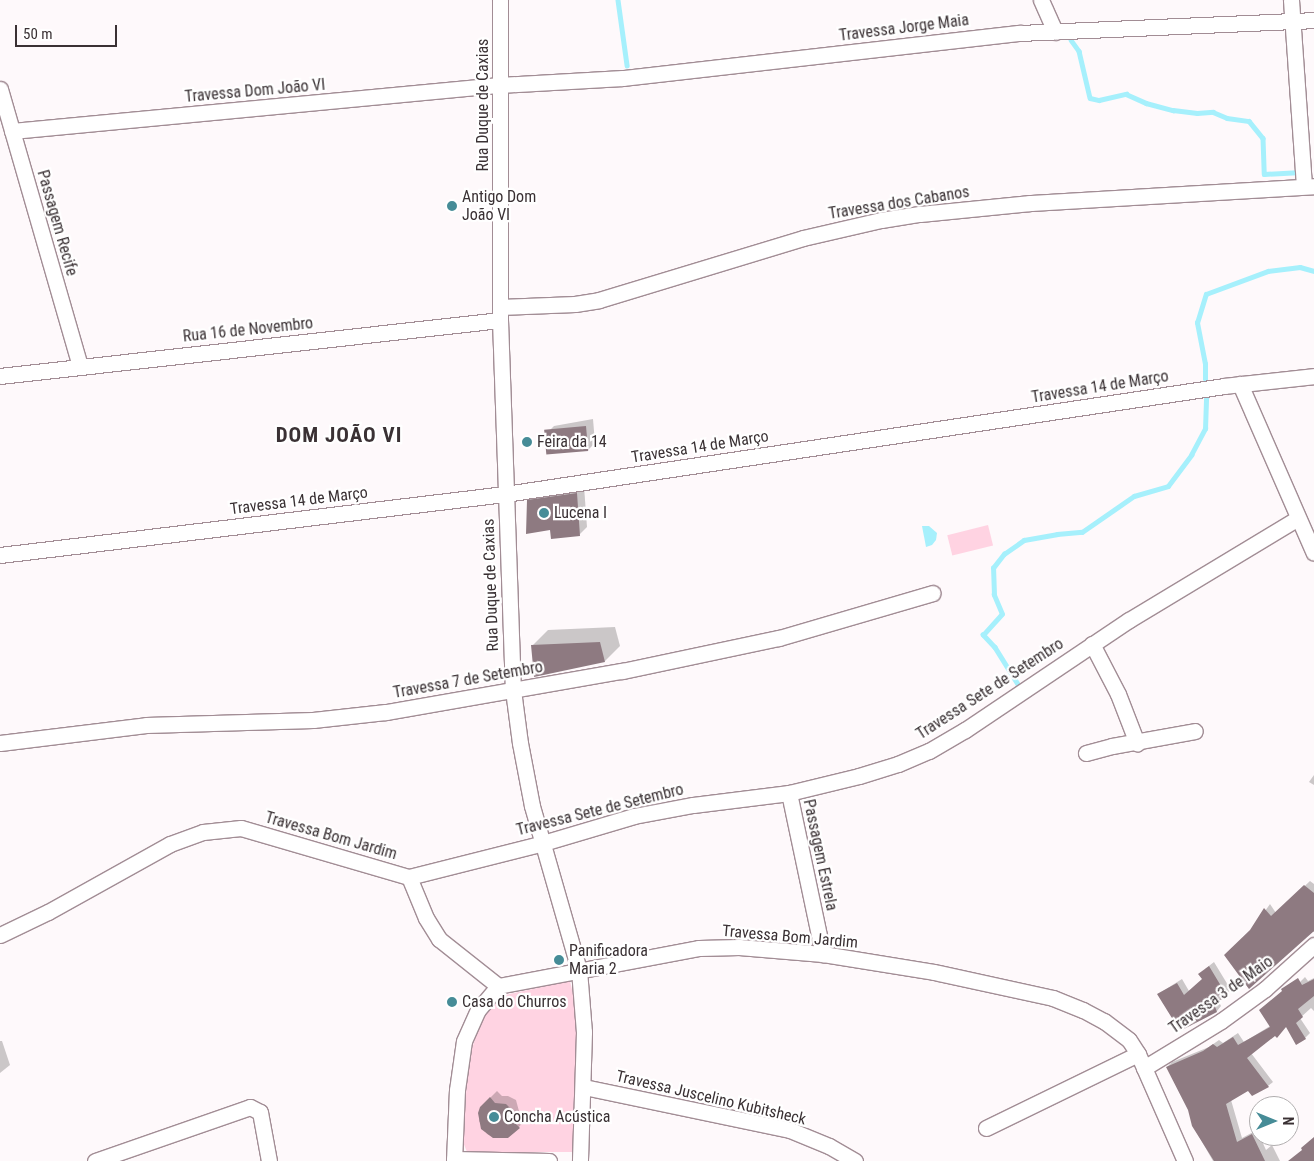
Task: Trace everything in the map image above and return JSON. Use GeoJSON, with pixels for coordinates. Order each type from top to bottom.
{"type":"FeatureCollection","features":[{"type":"Feature","properties":{"kind":"street","name":"Rua Duque de Caxias"},"geometry":{"type":"LineString","coordinates":[[500,0],[500,313],[513,690],[524,770],[579,970],[584,1032],[584,1087],[580,1161]]}},
{"type":"Feature","properties":{"kind":"street"},"geometry":{"type":"LineString","coordinates":[[1042,0],[1055,32]]}},
{"type":"Feature","properties":{"kind":"street"},"geometry":{"type":"LineString","coordinates":[[1291,0],[1309,186]]}},
{"type":"Feature","properties":{"kind":"street","name":"Travessa Jorge Maia"},"geometry":{"type":"LineString","coordinates":[[500,86],[623,78],[977,37],[1314,20]]}},
{"type":"Feature","properties":{"kind":"street","name":"Travessa Dom João VI"},"geometry":{"type":"LineString","coordinates":[[12,131],[500,86]]}},
{"type":"Feature","properties":{"kind":"street","name":"Passagem Recife"},"geometry":{"type":"LineString","coordinates":[[0,89],[80,366]]}},
{"type":"Feature","properties":{"kind":"street","name":"Travessa dos Cabanos"},"geometry":{"type":"LineString","coordinates":[[500,313],[599,300],[758,250],[842,228],[890,219],[1030,203],[1309,186]]}},
{"type":"Feature","properties":{"kind":"street","name":"Rua 16 de Novembro"},"geometry":{"type":"LineString","coordinates":[[0,376],[500,313]]}},
{"type":"Feature","properties":{"kind":"street","name":"Travessa 14 de Março"},"geometry":{"type":"LineString","coordinates":[[0,555],[505,494],[1240,384],[1314,376]]}},
{"type":"Feature","properties":{"kind":"street"},"geometry":{"type":"LineString","coordinates":[[1240,384],[1314,554]]}},
{"type":"Feature","properties":{"kind":"street","name":"Travessa Sete de Setembro"},"geometry":{"type":"LineString","coordinates":[[409,877],[543,843],[607,823],[662,810],[789,793],[859,776],[898,764],[929,750],[965,730],[1179,588],[1298,518]]}},
{"type":"Feature","properties":{"kind":"street","name":"Travessa 7 de Setembro"},"geometry":{"type":"LineString","coordinates":[[0,743],[146,725],[294,721],[347,717],[622,671],[779,638],[933,593]]}},
{"type":"Feature","properties":{"kind":"street"},"geometry":{"type":"LineString","coordinates":[[1092,644],[1118,694],[1137,742]]}},
{"type":"Feature","properties":{"kind":"street"},"geometry":{"type":"LineString","coordinates":[[1086,753],[1112,746],[1195,731]]}},
{"type":"Feature","properties":{"kind":"street","name":"Passagem Estrela"},"geometry":{"type":"LineString","coordinates":[[789,793],[823,954]]}},
{"type":"Feature","properties":{"kind":"street","name":"Travessa Bom Jardim"},"geometry":{"type":"LineString","coordinates":[[0,935],[48,912],[170,844],[203,832],[241,828],[409,877],[426,918],[439,939],[498,986],[699,948],[739,947],[823,954],[934,972],[1054,998],[1104,1021],[1129,1040],[1138,1054],[1184,1161]]}},
{"type":"Feature","properties":{"kind":"street","name":"Travessa 3 de Maio"},"geometry":{"type":"LineString","coordinates":[[1144,1068],[1221,1021],[1265,988],[1314,945]]}},
{"type":"Feature","properties":{"kind":"street"},"geometry":{"type":"LineString","coordinates":[[498,986],[478,1010],[464,1041],[458,1090],[454,1160],[549,1161]]}},
{"type":"Feature","properties":{"kind":"street"},"geometry":{"type":"LineString","coordinates":[[986,1128],[1138,1054]]}},
{"type":"Feature","properties":{"kind":"street","name":"Travessa Juscelino Kubitsheck"},"geometry":{"type":"LineString","coordinates":[[584,1087],[790,1130],[829,1146],[855,1161]]}},
{"type":"Feature","properties":{"kind":"street"},"geometry":{"type":"LineString","coordinates":[[95,1161],[250,1107],[260,1112],[269,1161]]}},
{"type":"Feature","properties":{"kind":"shaded area"},"geometry":{"type":"Polygon","coordinates":[[[988,525],[993,545],[952,556],[947,535],[988,525]]]}},
{"type":"Feature","properties":{"kind":"shaded area"},"geometry":{"type":"Polygon","coordinates":[[[570,981],[577,1011],[575,1152],[467,1152],[463,1142],[467,1078],[471,1052],[481,1019],[495,1002],[505,995],[570,981]]]}},
{"type":"Feature","properties":{"kind":"water"},"geometry":{"type":"Polygon","coordinates":[[[922,526],[929,526],[937,533],[936,540],[932,545],[926,547],[922,526]]]}},
{"type":"Feature","properties":{"kind":"building"},"geometry":{"type":"Polygon","coordinates":[[[586,426],[588,451],[546,455],[544,430],[586,426]]]}},
{"type":"Feature","properties":{"kind":"building"},"geometry":{"type":"Polygon","coordinates":[[[577,493],[580,536],[551,539],[550,530],[526,534],[527,500],[577,493]]]}},
{"type":"Feature","properties":{"kind":"building"},"geometry":{"type":"Polygon","coordinates":[[[600,642],[605,662],[534,677],[531,645],[600,642]]]}},
{"type":"Feature","properties":{"kind":"building"},"geometry":{"type":"Polygon","coordinates":[[[1304,885],[1314,893],[1314,931],[1249,989],[1224,955],[1250,930],[1264,908],[1271,916],[1304,885]]]}},
{"type":"Feature","properties":{"kind":"building"},"geometry":{"type":"Polygon","coordinates":[[[1209,966],[1227,996],[1214,1004],[1217,1012],[1180,1031],[1157,994],[1177,983],[1184,995],[1202,979],[1198,974],[1209,966]]]}},
{"type":"Feature","properties":{"kind":"building"},"geometry":{"type":"Polygon","coordinates":[[[1298,978],[1302,985],[1314,979],[1314,996],[1298,1009],[1303,1017],[1296,1023],[1306,1039],[1296,1045],[1286,1027],[1277,1038],[1275,1036],[1247,1058],[1269,1087],[1252,1096],[1248,1091],[1226,1104],[1237,1142],[1249,1136],[1249,1146],[1258,1146],[1265,1161],[1214,1161],[1192,1126],[1188,1110],[1166,1067],[1203,1051],[1213,1044],[1217,1047],[1233,1037],[1238,1045],[1270,1027],[1259,1010],[1282,991],[1281,989],[1298,978]]]}},
{"type":"Feature","properties":{"kind":"building","name":"Concha Acústica"},"geometry":{"type":"Polygon","coordinates":[[[490,1097],[495,1103],[506,1104],[513,1111],[514,1122],[520,1128],[508,1138],[493,1138],[481,1129],[478,1113],[480,1107],[490,1097]]]}},
{"type":"Feature","properties":{"kind":"building"},"geometry":{"type":"Polygon","coordinates":[[[1314,1137],[1314,1161],[1288,1161],[1302,1150],[1301,1148],[1314,1137]]]}},
{"type":"Feature","properties":{"kind":"waterway"},"geometry":{"type":"LineString","coordinates":[[618,0],[627,65]]}},
{"type":"Feature","properties":{"kind":"waterway"},"geometry":{"type":"LineString","coordinates":[[1071,40],[1079,51],[1090,98],[1099,100],[1126,94],[1146,103],[1173,110],[1197,113],[1213,112],[1227,118],[1249,121],[1263,138],[1264,174],[1301,172]]}},
{"type":"Feature","properties":{"kind":"waterway"},"geometry":{"type":"LineString","coordinates":[[1205,379],[1205,364],[1197,323],[1206,294],[1268,271],[1300,267],[1314,271]]}},
{"type":"Feature","properties":{"kind":"waterway"},"geometry":{"type":"LineString","coordinates":[[1018,685],[995,648],[983,635],[1002,614],[994,595],[993,568],[1004,554],[1024,540],[1082,532],[1134,496],[1168,486],[1191,455],[1205,429],[1206,395]]}},
{"type":"Feature","properties":{"kind":"place","name":"Antigo Dom João VI"},"geometry":{"type":"Point","coordinates":[452,206]}},
{"type":"Feature","properties":{"kind":"place","name":"Feira da 14"},"geometry":{"type":"Point","coordinates":[527,442]}},
{"type":"Feature","properties":{"kind":"place","name":"Lucena I"},"geometry":{"type":"Point","coordinates":[544,513]}},
{"type":"Feature","properties":{"kind":"place","name":"Panificadora Maria 2"},"geometry":{"type":"Point","coordinates":[559,960]}},
{"type":"Feature","properties":{"kind":"place","name":"Casa do Churros"},"geometry":{"type":"Point","coordinates":[452,1002]}},
{"type":"Feature","properties":{"kind":"place","name":"Concha Acústica"},"geometry":{"type":"Point","coordinates":[494,1117]}},
{"type":"Feature","properties":{"kind":"district","name":"DOM JOÃO VI"},"geometry":{"type":"Point","coordinates":[339,435]}}]}
